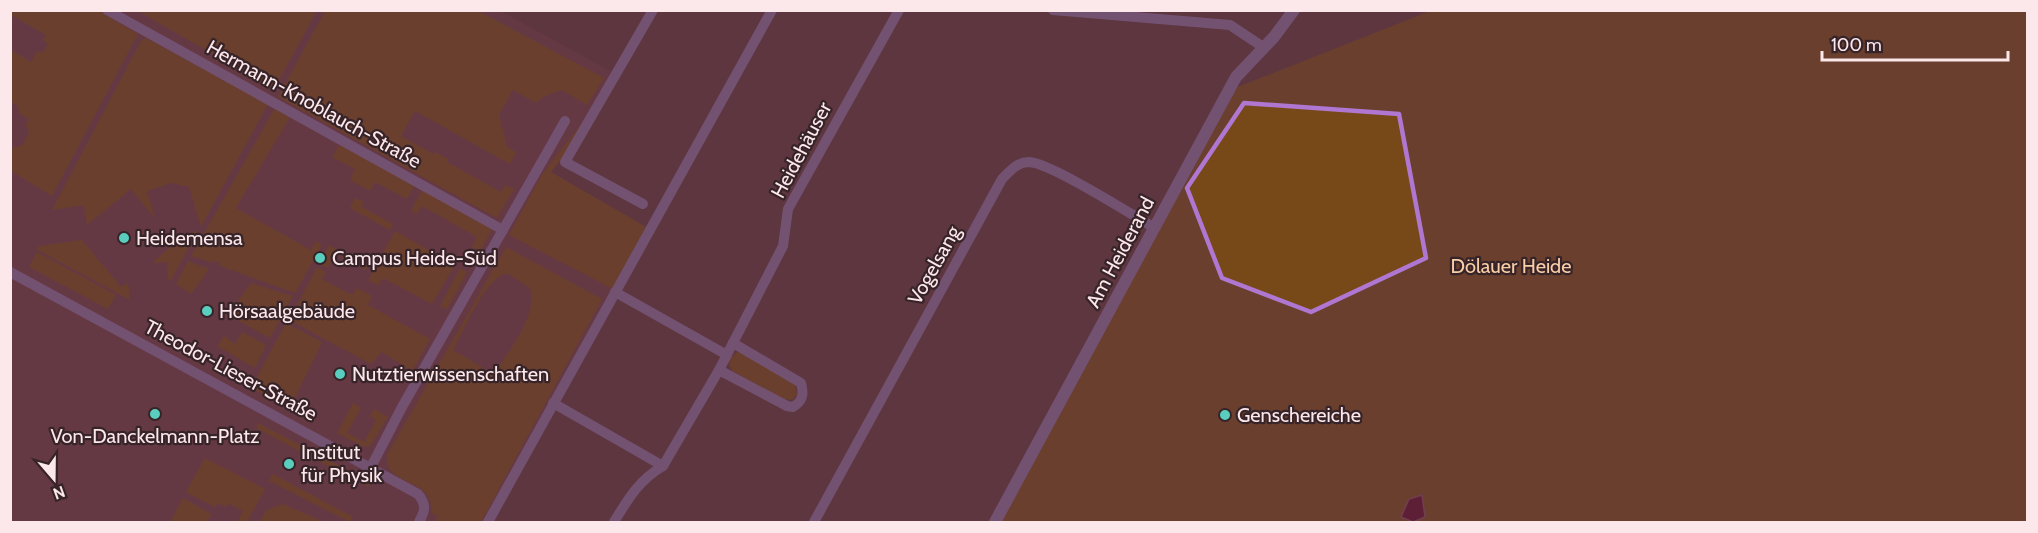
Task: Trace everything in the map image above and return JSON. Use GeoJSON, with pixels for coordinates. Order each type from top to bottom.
{"type":"FeatureCollection","features":[{"type":"Feature","properties":{"kind":"street","name":"Hermann-Knoblauch-Straße"},"geometry":{"type":"LineString","coordinates":[[107,10],[503,230]]}},
{"type":"Feature","properties":{"kind":"street"},"geometry":{"type":"LineString","coordinates":[[488,522],[772,10]]}},
{"type":"Feature","properties":{"kind":"street","name":"Heidehäuser"},"geometry":{"type":"LineString","coordinates":[[614,522],[630,494],[648,475],[663,466],[719,370],[783,246],[788,209],[899,10]]}},
{"type":"Feature","properties":{"kind":"street"},"geometry":{"type":"LineString","coordinates":[[1053,10],[1230,25],[1263,47]]}},
{"type":"Feature","properties":{"kind":"street","name":"Am Heiderand"},"geometry":{"type":"LineString","coordinates":[[995,522],[1236,77],[1294,10]]}},
{"type":"Feature","properties":{"kind":"street"},"geometry":{"type":"LineString","coordinates":[[643,204],[565,162],[649,12]]}},
{"type":"Feature","properties":{"kind":"street"},"geometry":{"type":"LineString","coordinates":[[371,466],[565,122]]}},
{"type":"Feature","properties":{"kind":"street","name":"Vogelsang"},"geometry":{"type":"LineString","coordinates":[[814,522],[1002,179],[1015,166],[1030,162],[1062,174],[1155,228]]}},
{"type":"Feature","properties":{"kind":"street","name":"Theodor-Lieser-Straße"},"geometry":{"type":"LineString","coordinates":[[10,272],[371,466],[418,494],[424,501],[425,510],[419,522]]}},
{"type":"Feature","properties":{"kind":"street"},"geometry":{"type":"LineString","coordinates":[[615,292],[727,355]]}},
{"type":"Feature","properties":{"kind":"street"},"geometry":{"type":"LineString","coordinates":[[719,370],[787,406],[794,407],[800,403],[804,392],[801,383],[733,343]]}},
{"type":"Feature","properties":{"kind":"street"},"geometry":{"type":"LineString","coordinates":[[552,403],[663,466]]}},
{"type":"Feature","properties":{"kind":"highlighted area"},"geometry":{"type":"Polygon","coordinates":[[[1244,103],[1399,114],[1426,258],[1311,312],[1222,278],[1187,188],[1244,103]]]}},
{"type":"Feature","properties":{"kind":"shaded area","name":"Campus Heide-Süd"},"geometry":{"type":"Polygon","coordinates":[[[10,11],[500,11],[612,72],[572,145],[551,172],[646,227],[486,522],[11,522],[10,11]]]}},
{"type":"Feature","properties":{"kind":"shaded area"},"geometry":{"type":"Polygon","coordinates":[[[1422,495],[1425,517],[1413,522],[1401,517],[1409,499],[1422,495]]]}},
{"type":"Feature","properties":{"kind":"green space"},"geometry":{"type":"Polygon","coordinates":[[[317,10],[274,89],[138,11],[317,10]]]}},
{"type":"Feature","properties":{"kind":"green space"},"geometry":{"type":"Polygon","coordinates":[[[11,11],[99,11],[138,34],[52,196],[11,171],[11,148],[23,145],[29,131],[25,125],[29,119],[19,113],[18,106],[11,102],[11,50],[31,62],[37,51],[43,53],[48,44],[43,41],[46,35],[11,15],[11,11]]]}},
{"type":"Feature","properties":{"kind":"green space"},"geometry":{"type":"Polygon","coordinates":[[[325,11],[483,11],[482,13],[604,78],[587,105],[562,90],[545,96],[536,103],[513,90],[499,114],[507,147],[516,152],[510,164],[415,111],[401,136],[433,154],[435,152],[448,159],[447,162],[501,192],[505,185],[514,189],[497,218],[278,97],[325,11]]]}},
{"type":"Feature","properties":{"kind":"green space","name":"Dölauer Heide"},"geometry":{"type":"Polygon","coordinates":[[[1430,11],[2027,11],[2027,522],[995,522],[1235,88],[1430,11]]]}},
{"type":"Feature","properties":{"kind":"green space"},"geometry":{"type":"Polygon","coordinates":[[[146,38],[268,104],[201,227],[189,187],[172,183],[147,191],[155,219],[131,189],[87,225],[84,205],[52,210],[141,41],[146,38]]]}},
{"type":"Feature","properties":{"kind":"green space"},"geometry":{"type":"Polygon","coordinates":[[[275,108],[290,117],[236,208],[311,250],[316,241],[322,245],[295,293],[220,266],[220,262],[214,261],[213,263],[191,256],[275,108]]]}},
{"type":"Feature","properties":{"kind":"green space"},"geometry":{"type":"Polygon","coordinates":[[[588,115],[572,145],[551,172],[646,227],[613,289],[509,235],[541,176],[588,115]]]}},
{"type":"Feature","properties":{"kind":"green space"},"geometry":{"type":"Polygon","coordinates":[[[340,144],[415,185],[407,199],[375,182],[370,191],[350,180],[355,169],[332,157],[340,144]]]}},
{"type":"Feature","properties":{"kind":"green space"},"geometry":{"type":"Polygon","coordinates":[[[422,190],[492,229],[480,251],[472,247],[477,237],[422,206],[417,214],[411,211],[422,190]]]}},
{"type":"Feature","properties":{"kind":"green space"},"geometry":{"type":"Polygon","coordinates":[[[355,198],[364,202],[362,207],[393,224],[390,230],[350,208],[355,198]]]}},
{"type":"Feature","properties":{"kind":"green space"},"geometry":{"type":"Polygon","coordinates":[[[198,231],[171,280],[168,279],[167,262],[152,263],[176,242],[171,237],[198,231]]]}},
{"type":"Feature","properties":{"kind":"green space"},"geometry":{"type":"Polygon","coordinates":[[[395,231],[455,265],[432,304],[383,278],[378,286],[368,280],[395,231]]]}},
{"type":"Feature","properties":{"kind":"green space"},"geometry":{"type":"Polygon","coordinates":[[[82,240],[121,287],[128,283],[130,300],[36,249],[39,246],[82,240]]]}},
{"type":"Feature","properties":{"kind":"green space"},"geometry":{"type":"Polygon","coordinates":[[[329,245],[368,266],[365,270],[336,254],[328,268],[319,264],[329,245]]]}},
{"type":"Feature","properties":{"kind":"green space"},"geometry":{"type":"Polygon","coordinates":[[[506,247],[602,299],[481,522],[435,522],[438,516],[431,513],[430,501],[425,493],[393,473],[388,465],[387,455],[506,247]],[[507,273],[499,277],[483,294],[453,350],[482,367],[485,372],[493,373],[498,369],[527,320],[530,310],[530,288],[507,273]]]}},
{"type":"Feature","properties":{"kind":"green space"},"geometry":{"type":"Polygon","coordinates":[[[37,252],[116,295],[108,309],[29,267],[37,252]]]}},
{"type":"Feature","properties":{"kind":"green space"},"geometry":{"type":"Polygon","coordinates":[[[188,261],[209,269],[191,294],[176,284],[188,261]]]}},
{"type":"Feature","properties":{"kind":"green space"},"geometry":{"type":"Polygon","coordinates":[[[317,267],[326,272],[322,279],[352,295],[357,288],[372,296],[368,305],[430,339],[412,371],[382,352],[371,364],[289,320],[317,267]]]}},
{"type":"Feature","properties":{"kind":"green space"},"geometry":{"type":"Polygon","coordinates":[[[460,268],[467,272],[447,309],[440,306],[460,268]]]}},
{"type":"Feature","properties":{"kind":"green space"},"geometry":{"type":"Polygon","coordinates":[[[251,283],[293,296],[270,338],[228,315],[251,283]]]}},
{"type":"Feature","properties":{"kind":"green space"},"geometry":{"type":"Polygon","coordinates":[[[286,323],[322,342],[292,404],[304,411],[302,415],[251,388],[286,323]]]}},
{"type":"Feature","properties":{"kind":"green space"},"geometry":{"type":"Polygon","coordinates":[[[242,332],[266,345],[255,368],[217,346],[224,336],[235,344],[242,332]]]}},
{"type":"Feature","properties":{"kind":"green space"},"geometry":{"type":"Polygon","coordinates":[[[737,352],[744,353],[795,384],[797,395],[792,400],[784,399],[732,371],[728,361],[737,352]]]}},
{"type":"Feature","properties":{"kind":"green space"},"geometry":{"type":"Polygon","coordinates":[[[353,403],[361,408],[347,433],[364,442],[376,420],[370,416],[374,409],[388,417],[369,447],[362,446],[337,433],[353,403]]]}},
{"type":"Feature","properties":{"kind":"green space"},"geometry":{"type":"Polygon","coordinates":[[[258,423],[371,482],[368,487],[256,428],[258,423]]]}},
{"type":"Feature","properties":{"kind":"green space"},"geometry":{"type":"Polygon","coordinates":[[[205,458],[265,489],[247,522],[237,522],[243,511],[228,503],[226,507],[218,503],[215,507],[186,492],[205,458]]]}},
{"type":"Feature","properties":{"kind":"green space"},"geometry":{"type":"Polygon","coordinates":[[[273,474],[353,517],[350,522],[269,481],[273,474]]]}},
{"type":"Feature","properties":{"kind":"green space"},"geometry":{"type":"Polygon","coordinates":[[[183,498],[211,514],[207,522],[170,522],[183,498]]]}},
{"type":"Feature","properties":{"kind":"green space"},"geometry":{"type":"Polygon","coordinates":[[[283,504],[324,522],[259,522],[267,510],[283,504]]]}},
{"type":"Feature","properties":{"kind":"place","name":"Heidemensa"},"geometry":{"type":"Point","coordinates":[124,238]}},
{"type":"Feature","properties":{"kind":"place","name":"Campus Heide-Süd"},"geometry":{"type":"Point","coordinates":[320,258]}},
{"type":"Feature","properties":{"kind":"place","name":"Hörsaalgebäude"},"geometry":{"type":"Point","coordinates":[207,311]}},
{"type":"Feature","properties":{"kind":"place","name":"Nutztierwissenschaften"},"geometry":{"type":"Point","coordinates":[340,374]}},
{"type":"Feature","properties":{"kind":"place","name":"Von-Danckelmann-Platz"},"geometry":{"type":"Point","coordinates":[155,414]}},
{"type":"Feature","properties":{"kind":"place","name":"Genschereiche"},"geometry":{"type":"Point","coordinates":[1225,415]}},
{"type":"Feature","properties":{"kind":"place","name":"Institut für Physik"},"geometry":{"type":"Point","coordinates":[289,464]}}]}
